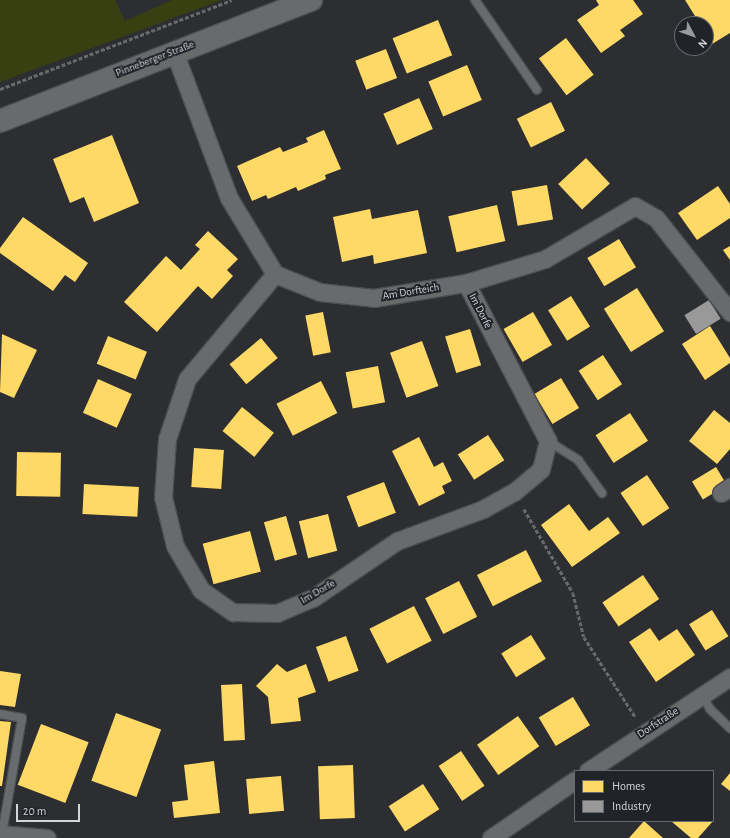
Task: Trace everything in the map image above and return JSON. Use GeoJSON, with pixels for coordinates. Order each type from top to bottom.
{"type":"FeatureCollection","features":[{"type":"Feature","properties":{"kind":"main road","name":"Pinneberger Straße"},"geometry":{"type":"LineString","coordinates":[[1,116],[311,0]]}},
{"type":"Feature","properties":{"kind":"street"},"geometry":{"type":"LineString","coordinates":[[174,51],[229,198],[275,274]]}},
{"type":"Feature","properties":{"kind":"street","name":"Am Dorfteich"},"geometry":{"type":"LineString","coordinates":[[275,274],[320,292],[374,298],[466,283],[545,260],[635,206],[656,218],[730,312]]}},
{"type":"Feature","properties":{"kind":"street","name":"Im Dorfe"},"geometry":{"type":"LineString","coordinates":[[275,274],[187,380],[167,439],[163,497],[175,546],[201,590],[233,612],[276,613],[313,598],[397,541],[483,509],[514,492],[541,469],[548,441],[466,283]]}},
{"type":"Feature","properties":{"kind":"street","name":"Dorfstraße"},"geometry":{"type":"LineString","coordinates":[[589,770],[644,732],[730,677]]}},
{"type":"Feature","properties":{"kind":"street"},"geometry":{"type":"LineString","coordinates":[[491,838],[574,781]]}},
{"type":"Feature","properties":{"kind":"street"},"geometry":{"type":"LineString","coordinates":[[1,834],[47,838]]}},
{"type":"Feature","properties":{"kind":"lane"},"geometry":{"type":"LineString","coordinates":[[474,0],[537,90]]}},
{"type":"Feature","properties":{"kind":"lane"},"geometry":{"type":"LineString","coordinates":[[548,441],[578,460],[602,493]]}},
{"type":"Feature","properties":{"kind":"lane"},"geometry":{"type":"LineString","coordinates":[[702,695],[710,709],[730,728]]}},
{"type":"Feature","properties":{"kind":"lane"},"geometry":{"type":"LineString","coordinates":[[0,714],[22,718],[1,834]]}},
{"type":"Feature","properties":{"kind":"path"},"geometry":{"type":"LineString","coordinates":[[0,89],[232,0]]}},
{"type":"Feature","properties":{"kind":"path"},"geometry":{"type":"LineString","coordinates":[[514,492],[573,593],[584,637],[644,732]]}},
{"type":"Feature","properties":{"kind":"green space"},"geometry":{"type":"Polygon","coordinates":[[[0,0],[115,0],[125,21],[172,0],[222,0],[0,82],[0,0]]]}},
{"type":"Feature","properties":{"kind":"building: Homes"},"geometry":{"type":"Polygon","coordinates":[[[596,0],[633,0],[643,14],[620,30],[625,36],[601,53],[577,20],[599,5],[596,0]]]}},
{"type":"Feature","properties":{"kind":"building: Homes"},"geometry":{"type":"Polygon","coordinates":[[[685,0],[730,0],[730,33],[714,43],[714,16],[695,16],[685,0]]]}},
{"type":"Feature","properties":{"kind":"building: Homes"},"geometry":{"type":"Polygon","coordinates":[[[438,20],[452,55],[407,74],[393,38],[438,20]]]}},
{"type":"Feature","properties":{"kind":"building: Homes"},"geometry":{"type":"Polygon","coordinates":[[[566,38],[594,75],[567,95],[539,58],[566,38]]]}},
{"type":"Feature","properties":{"kind":"building: Homes"},"geometry":{"type":"Polygon","coordinates":[[[386,49],[397,78],[366,90],[355,61],[386,49]]]}},
{"type":"Feature","properties":{"kind":"building: Homes"},"geometry":{"type":"Polygon","coordinates":[[[467,65],[482,100],[443,116],[428,81],[467,65]]]}},
{"type":"Feature","properties":{"kind":"building: Homes"},"geometry":{"type":"Polygon","coordinates":[[[419,98],[433,129],[397,145],[383,114],[419,98]]]}},
{"type":"Feature","properties":{"kind":"building: Homes"},"geometry":{"type":"Polygon","coordinates":[[[551,102],[565,131],[531,147],[517,119],[551,102]]]}},
{"type":"Feature","properties":{"kind":"building: Homes"},"geometry":{"type":"Polygon","coordinates":[[[324,130],[341,169],[325,175],[326,179],[298,191],[296,187],[268,199],[266,195],[252,201],[237,166],[280,147],[283,152],[308,142],[306,138],[324,130]]]}},
{"type":"Feature","properties":{"kind":"building: Homes"},"geometry":{"type":"Polygon","coordinates":[[[112,135],[139,203],[94,222],[84,197],[70,203],[53,159],[112,135]]]}},
{"type":"Feature","properties":{"kind":"building: Homes"},"geometry":{"type":"Polygon","coordinates":[[[586,158],[610,184],[582,210],[558,184],[586,158]]]}},
{"type":"Feature","properties":{"kind":"building: Homes"},"geometry":{"type":"Polygon","coordinates":[[[547,185],[553,219],[518,226],[512,191],[547,185]]]}},
{"type":"Feature","properties":{"kind":"building: Homes"},"geometry":{"type":"Polygon","coordinates":[[[718,186],[730,204],[730,218],[697,240],[678,213],[718,186]]]}},
{"type":"Feature","properties":{"kind":"building: Homes"},"geometry":{"type":"Polygon","coordinates":[[[497,205],[505,241],[457,252],[448,216],[497,205]]]}},
{"type":"Feature","properties":{"kind":"building: Homes"},"geometry":{"type":"Polygon","coordinates":[[[370,209],[372,219],[418,210],[427,253],[374,264],[373,255],[342,262],[333,217],[370,209]]]}},
{"type":"Feature","properties":{"kind":"building: Homes"},"geometry":{"type":"Polygon","coordinates":[[[23,217],[88,263],[75,282],[65,275],[53,291],[0,253],[0,248],[23,217]]]}},
{"type":"Feature","properties":{"kind":"building: Homes"},"geometry":{"type":"Polygon","coordinates":[[[208,231],[238,259],[227,270],[233,276],[212,299],[198,286],[157,332],[124,302],[166,256],[181,270],[200,249],[195,245],[208,231]]]}},
{"type":"Feature","properties":{"kind":"building: Homes"},"geometry":{"type":"Polygon","coordinates":[[[619,239],[636,267],[604,286],[587,258],[619,239]]]}},
{"type":"Feature","properties":{"kind":"building: Homes"},"geometry":{"type":"Polygon","coordinates":[[[730,246],[730,260],[723,250],[730,246]]]}},
{"type":"Feature","properties":{"kind":"building: Homes"},"geometry":{"type":"Polygon","coordinates":[[[637,288],[664,331],[631,352],[604,309],[637,288]]]}},
{"type":"Feature","properties":{"kind":"building: Homes"},"geometry":{"type":"Polygon","coordinates":[[[571,296],[590,327],[567,341],[548,310],[571,296]]]}},
{"type":"Feature","properties":{"kind":"building: Homes"},"geometry":{"type":"Polygon","coordinates":[[[323,312],[331,352],[313,356],[305,315],[323,312]]]}},
{"type":"Feature","properties":{"kind":"building: Homes"},"geometry":{"type":"Polygon","coordinates":[[[533,312],[552,345],[523,362],[504,329],[533,312]]]}},
{"type":"Feature","properties":{"kind":"building: Homes"},"geometry":{"type":"Polygon","coordinates":[[[710,326],[730,358],[730,363],[705,380],[682,344],[710,326]]]}},
{"type":"Feature","properties":{"kind":"building: Homes"},"geometry":{"type":"Polygon","coordinates":[[[470,329],[481,365],[456,373],[445,337],[470,329]]]}},
{"type":"Feature","properties":{"kind":"building: Homes"},"geometry":{"type":"Polygon","coordinates":[[[2,334],[37,350],[14,398],[0,392],[2,334]]]}},
{"type":"Feature","properties":{"kind":"building: Homes"},"geometry":{"type":"Polygon","coordinates":[[[108,336],[147,352],[136,380],[97,364],[108,336]]]}},
{"type":"Feature","properties":{"kind":"building: Homes"},"geometry":{"type":"Polygon","coordinates":[[[261,338],[278,358],[246,384],[230,364],[261,338]]]}},
{"type":"Feature","properties":{"kind":"building: Homes"},"geometry":{"type":"Polygon","coordinates":[[[422,341],[438,386],[406,398],[390,353],[422,341]]]}},
{"type":"Feature","properties":{"kind":"building: Homes"},"geometry":{"type":"Polygon","coordinates":[[[603,355],[622,384],[598,400],[579,371],[603,355]]]}},
{"type":"Feature","properties":{"kind":"building: Homes"},"geometry":{"type":"Polygon","coordinates":[[[378,366],[385,402],[353,409],[346,372],[378,366]]]}},
{"type":"Feature","properties":{"kind":"building: Homes"},"geometry":{"type":"Polygon","coordinates":[[[561,378],[579,408],[552,424],[534,394],[561,378]]]}},
{"type":"Feature","properties":{"kind":"building: Homes"},"geometry":{"type":"Polygon","coordinates":[[[98,379],[132,394],[117,428],[83,413],[98,379]]]}},
{"type":"Feature","properties":{"kind":"building: Homes"},"geometry":{"type":"Polygon","coordinates":[[[321,381],[337,413],[293,436],[276,404],[321,381]]]}},
{"type":"Feature","properties":{"kind":"building: Homes"},"geometry":{"type":"Polygon","coordinates":[[[242,407],[274,433],[254,457],[222,431],[242,407]]]}},
{"type":"Feature","properties":{"kind":"building: Homes"},"geometry":{"type":"Polygon","coordinates":[[[714,410],[730,423],[730,449],[717,464],[689,441],[714,410]]]}},
{"type":"Feature","properties":{"kind":"building: Homes"},"geometry":{"type":"Polygon","coordinates":[[[630,413],[648,441],[614,463],[596,435],[630,413]]]}},
{"type":"Feature","properties":{"kind":"building: Homes"},"geometry":{"type":"Polygon","coordinates":[[[488,435],[504,460],[474,480],[458,455],[488,435]]]}},
{"type":"Feature","properties":{"kind":"building: Homes"},"geometry":{"type":"Polygon","coordinates":[[[419,437],[434,467],[443,462],[452,481],[442,486],[445,493],[419,506],[392,451],[419,437]]]}},
{"type":"Feature","properties":{"kind":"building: Homes"},"geometry":{"type":"Polygon","coordinates":[[[194,448],[224,450],[221,489],[191,487],[194,448]]]}},
{"type":"Feature","properties":{"kind":"building: Homes"},"geometry":{"type":"Polygon","coordinates":[[[17,452],[61,453],[60,497],[16,496],[17,452]]]}},
{"type":"Feature","properties":{"kind":"building: Homes"},"geometry":{"type":"Polygon","coordinates":[[[716,467],[727,485],[703,499],[692,481],[716,467]]]}},
{"type":"Feature","properties":{"kind":"building: Homes"},"geometry":{"type":"Polygon","coordinates":[[[647,475],[669,508],[643,526],[620,493],[647,475]]]}},
{"type":"Feature","properties":{"kind":"building: Homes"},"geometry":{"type":"Polygon","coordinates":[[[384,482],[396,513],[358,527],[347,496],[384,482]]]}},
{"type":"Feature","properties":{"kind":"building: Homes"},"geometry":{"type":"Polygon","coordinates":[[[84,484],[139,487],[137,517],[82,514],[84,484]]]}},
{"type":"Feature","properties":{"kind":"building: Homes"},"geometry":{"type":"Polygon","coordinates":[[[569,504],[589,531],[608,517],[620,533],[572,567],[541,525],[569,504]]]}},
{"type":"Feature","properties":{"kind":"building: Homes"},"geometry":{"type":"Polygon","coordinates":[[[328,514],[337,551],[308,558],[299,521],[328,514]]]}},
{"type":"Feature","properties":{"kind":"building: Homes"},"geometry":{"type":"Polygon","coordinates":[[[286,516],[297,554],[275,561],[264,522],[286,516]]]}},
{"type":"Feature","properties":{"kind":"building: Homes"},"geometry":{"type":"Polygon","coordinates":[[[250,531],[261,572],[214,584],[203,544],[250,531]]]}},
{"type":"Feature","properties":{"kind":"building: Homes"},"geometry":{"type":"Polygon","coordinates":[[[526,550],[542,581],[493,606],[477,575],[526,550]]]}},
{"type":"Feature","properties":{"kind":"building: Homes"},"geometry":{"type":"Polygon","coordinates":[[[643,575],[659,599],[619,626],[602,602],[643,575]]]}},
{"type":"Feature","properties":{"kind":"building: Homes"},"geometry":{"type":"Polygon","coordinates":[[[459,581],[477,617],[443,634],[425,598],[459,581]]]}},
{"type":"Feature","properties":{"kind":"building: Homes"},"geometry":{"type":"Polygon","coordinates":[[[414,606],[432,641],[387,663],[369,629],[414,606]]]}},
{"type":"Feature","properties":{"kind":"building: Homes"},"geometry":{"type":"Polygon","coordinates":[[[712,610],[728,636],[706,651],[689,624],[712,610]]]}},
{"type":"Feature","properties":{"kind":"building: Homes"},"geometry":{"type":"Polygon","coordinates":[[[650,628],[659,641],[677,629],[695,655],[656,682],[629,642],[650,628]]]}},
{"type":"Feature","properties":{"kind":"building: Homes"},"geometry":{"type":"Polygon","coordinates":[[[531,635],[546,659],[516,677],[501,654],[531,635]]]}},
{"type":"Feature","properties":{"kind":"building: Homes"},"geometry":{"type":"Polygon","coordinates":[[[346,636],[359,671],[329,682],[316,647],[346,636]]]}},
{"type":"Feature","properties":{"kind":"building: Homes"},"geometry":{"type":"Polygon","coordinates":[[[277,664],[287,672],[306,664],[316,692],[298,698],[301,721],[271,724],[268,697],[256,686],[277,664]]]}},
{"type":"Feature","properties":{"kind":"building: Homes"},"geometry":{"type":"Polygon","coordinates":[[[0,671],[21,674],[15,707],[0,705],[0,671]]]}},
{"type":"Feature","properties":{"kind":"building: Homes"},"geometry":{"type":"Polygon","coordinates":[[[242,684],[245,740],[224,741],[221,685],[242,684]]]}},
{"type":"Feature","properties":{"kind":"building: Homes"},"geometry":{"type":"Polygon","coordinates":[[[573,697],[590,725],[556,746],[539,718],[573,697]]]}},
{"type":"Feature","properties":{"kind":"building: Homes"},"geometry":{"type":"Polygon","coordinates":[[[116,713],[161,729],[136,797],[91,781],[116,713]]]}},
{"type":"Feature","properties":{"kind":"building: Homes"},"geometry":{"type":"Polygon","coordinates":[[[518,716],[539,746],[498,775],[477,745],[518,716]]]}},
{"type":"Feature","properties":{"kind":"building: Homes"},"geometry":{"type":"Polygon","coordinates":[[[0,721],[11,722],[2,786],[0,786],[0,721]]]}},
{"type":"Feature","properties":{"kind":"building: Homes"},"geometry":{"type":"Polygon","coordinates":[[[41,724],[89,742],[65,803],[18,785],[41,724]]]}},
{"type":"Feature","properties":{"kind":"building: Homes"},"geometry":{"type":"Polygon","coordinates":[[[461,751],[484,786],[462,801],[439,766],[461,751]]]}},
{"type":"Feature","properties":{"kind":"building: Homes"},"geometry":{"type":"Polygon","coordinates":[[[214,761],[220,813],[174,818],[172,802],[188,800],[184,765],[214,761]]]}},
{"type":"Feature","properties":{"kind":"building: Homes"},"geometry":{"type":"Polygon","coordinates":[[[353,765],[355,818],[320,819],[318,766],[353,765]]]}},
{"type":"Feature","properties":{"kind":"building: Homes"},"geometry":{"type":"Polygon","coordinates":[[[730,773],[730,791],[721,784],[730,773]]]}},
{"type":"Feature","properties":{"kind":"building: Homes"},"geometry":{"type":"Polygon","coordinates":[[[281,776],[284,811],[249,814],[246,779],[281,776]]]}},
{"type":"Feature","properties":{"kind":"building: Homes"},"geometry":{"type":"Polygon","coordinates":[[[423,784],[439,809],[405,831],[389,806],[423,784]]]}},
{"type":"Feature","properties":{"kind":"building: Homes"},"geometry":{"type":"Polygon","coordinates":[[[643,822],[645,822],[663,838],[629,838],[643,822]]]}},
{"type":"Feature","properties":{"kind":"building: Homes"},"geometry":{"type":"Polygon","coordinates":[[[672,822],[712,822],[698,838],[691,838],[672,822]]]}},
{"type":"Feature","properties":{"kind":"building: Industry"},"geometry":{"type":"Polygon","coordinates":[[[709,300],[721,319],[696,334],[684,315],[709,300]]]}}]}
